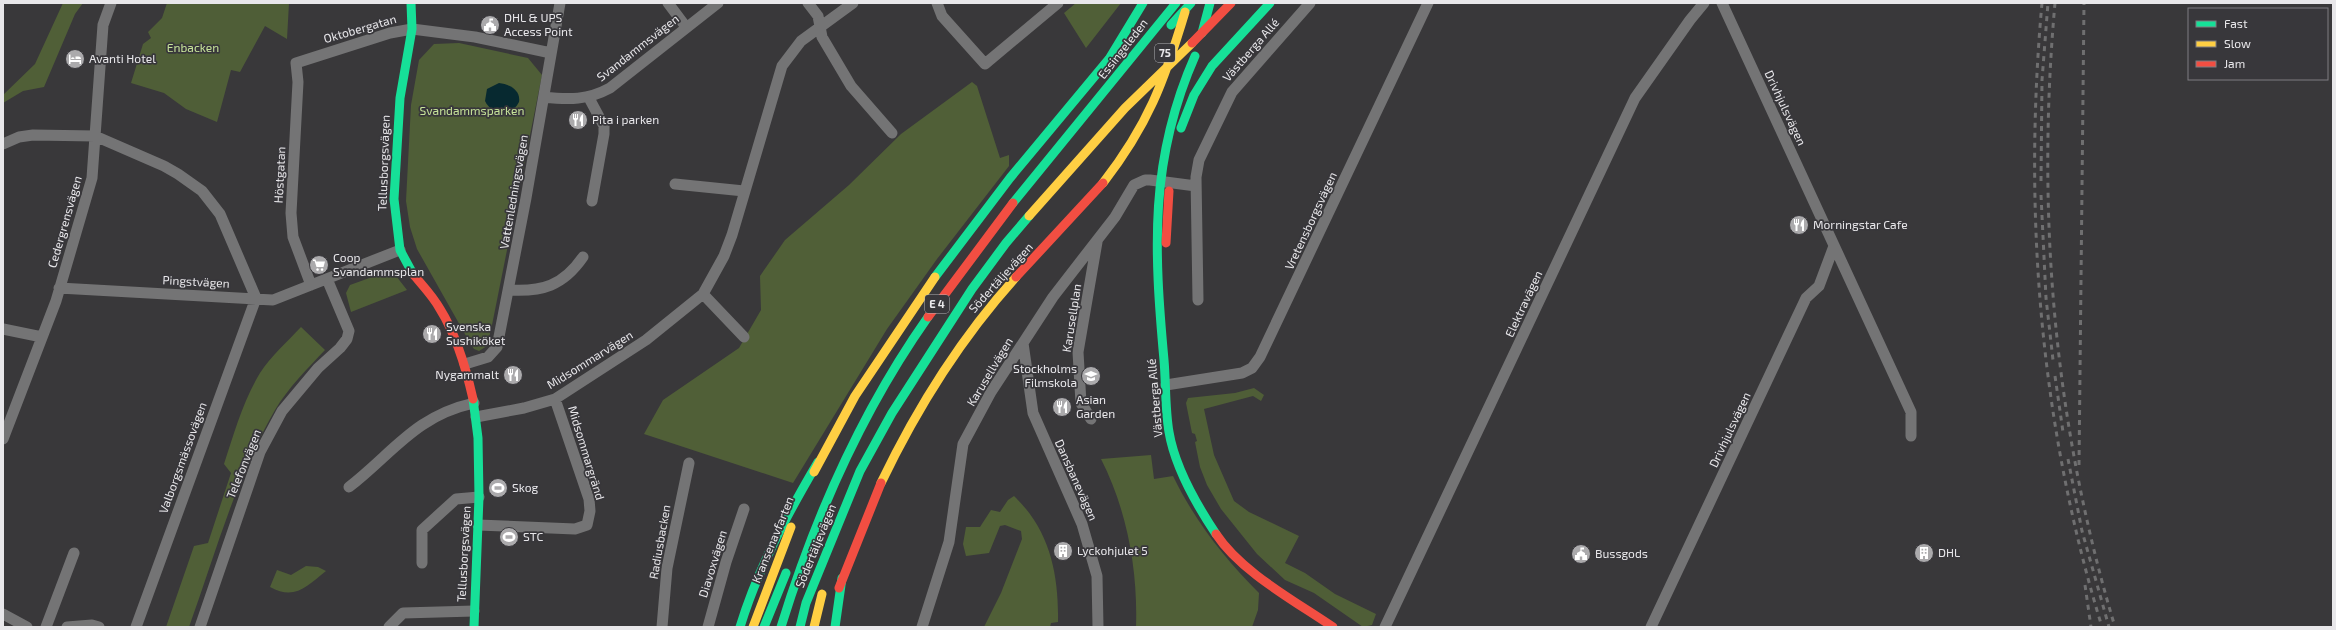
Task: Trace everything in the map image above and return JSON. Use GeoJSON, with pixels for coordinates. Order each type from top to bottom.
{"type":"FeatureCollection","features":[{"type":"Feature","properties":{"kind":"main road","name":"Tellusborgsvägen"},"geometry":{"type":"LineString","coordinates":[[411,3],[412,29],[406,50],[400,98],[394,193],[396,228],[400,250],[410,269],[440,308],[465,364],[474,403],[480,497],[474,627]]}},
{"type":"Feature","properties":{"kind":"main road"},"geometry":{"type":"LineString","coordinates":[[740,627],[756,581],[788,513],[855,396],[929,284],[1010,178],[1109,58],[1143,3]]}},
{"type":"Feature","properties":{"kind":"main road","name":"Södertäljevägen"},"geometry":{"type":"LineString","coordinates":[[842,578],[867,511],[885,473],[949,362],[980,319],[1109,177],[1137,137],[1160,92],[1188,3]]}},
{"type":"Feature","properties":{"kind":"main road","name":"75"},"geometry":{"type":"LineString","coordinates":[[1090,111],[1191,3]]}},
{"type":"Feature","properties":{"kind":"main road","name":"75"},"geometry":{"type":"LineString","coordinates":[[1124,108],[1157,63],[1211,3]]}},
{"type":"Feature","properties":{"kind":"main road","name":"Västberga Allé"},"geometry":{"type":"LineString","coordinates":[[1211,3],[1195,56],[1187,73],[1178,101],[1156,242],[1169,384],[1170,432],[1174,450],[1196,502],[1212,529],[1232,553],[1253,575],[1265,580],[1333,627]]}},
{"type":"Feature","properties":{"kind":"main road","name":"E 4"},"geometry":{"type":"LineString","coordinates":[[1124,108],[1168,68],[1231,3]]}},
{"type":"Feature","properties":{"kind":"main road"},"geometry":{"type":"LineString","coordinates":[[1181,128],[1194,95],[1209,71],[1270,3]]}},
{"type":"Feature","properties":{"kind":"main road","name":"Essingeleden"},"geometry":{"type":"LineString","coordinates":[[1090,111],[1174,6]]}},
{"type":"Feature","properties":{"kind":"main road","name":"Västberga Allé"},"geometry":{"type":"LineString","coordinates":[[1165,182],[1181,128],[1193,74],[1195,56]]}},
{"type":"Feature","properties":{"kind":"main road","name":"Södertäljevägen"},"geometry":{"type":"LineString","coordinates":[[800,627],[806,603],[860,471],[892,413],[972,289],[1047,194],[1124,108]]}},
{"type":"Feature","properties":{"kind":"main road","name":"Södertäljevägen"},"geometry":{"type":"LineString","coordinates":[[781,627],[817,518],[870,411],[912,341],[951,284],[996,224],[1090,111]]}},
{"type":"Feature","properties":{"kind":"main road","name":"Västberga Allé"},"geometry":{"type":"LineString","coordinates":[[1169,384],[1178,423]]}},
{"type":"Feature","properties":{"kind":"main road","name":"Kransenavfarten"},"geometry":{"type":"LineString","coordinates":[[753,627],[776,561],[818,462]]}},
{"type":"Feature","properties":{"kind":"main road"},"geometry":{"type":"LineString","coordinates":[[1202,491],[1220,523]]}},
{"type":"Feature","properties":{"kind":"main road","name":"E 4"},"geometry":{"type":"LineString","coordinates":[[764,627],[792,560],[817,518]]}},
{"type":"Feature","properties":{"kind":"main road","name":"Västberga Allé"},"geometry":{"type":"LineString","coordinates":[[1239,547],[1260,569],[1265,580]]}},
{"type":"Feature","properties":{"kind":"main road"},"geometry":{"type":"LineString","coordinates":[[814,627],[824,586],[828,549]]}},
{"type":"Feature","properties":{"kind":"main road"},"geometry":{"type":"LineString","coordinates":[[827,627],[842,578]]}},
{"type":"Feature","properties":{"kind":"main road"},"geometry":{"type":"LineString","coordinates":[[835,627],[842,578]]}},
{"type":"Feature","properties":{"kind":"street","name":"Cedergrensvägen"},"geometry":{"type":"LineString","coordinates":[[3,439],[59,288],[92,178],[103,25],[111,3]]}},
{"type":"Feature","properties":{"kind":"street","name":"Vattenledningsvägen"},"geometry":{"type":"LineString","coordinates":[[465,364],[488,357],[497,347],[509,290],[560,3]]}},
{"type":"Feature","properties":{"kind":"street"},"geometry":{"type":"LineString","coordinates":[[668,3],[686,28]]}},
{"type":"Feature","properties":{"kind":"street","name":"Svandammsvägen"},"geometry":{"type":"LineString","coordinates":[[544,96],[589,98],[610,88],[718,3]]}},
{"type":"Feature","properties":{"kind":"street"},"geometry":{"type":"LineString","coordinates":[[808,3],[818,16],[822,37],[852,86],[892,133]]}},
{"type":"Feature","properties":{"kind":"street","name":"Midsommarvägen"},"geometry":{"type":"LineString","coordinates":[[476,417],[524,408],[555,398],[646,340],[703,294],[724,256],[782,66],[801,41],[853,3]]}},
{"type":"Feature","properties":{"kind":"street"},"geometry":{"type":"LineString","coordinates":[[937,3],[942,16],[985,64],[1058,3]]}},
{"type":"Feature","properties":{"kind":"street","name":"Västberga Allé"},"geometry":{"type":"LineString","coordinates":[[1198,300],[1196,186],[1199,160],[1232,92],[1310,3]]}},
{"type":"Feature","properties":{"kind":"street","name":"Vretensborgsvägen"},"geometry":{"type":"LineString","coordinates":[[1169,384],[1242,373],[1252,368],[1260,358],[1428,3]]}},
{"type":"Feature","properties":{"kind":"street","name":"Elektravägen"},"geometry":{"type":"LineString","coordinates":[[1385,627],[1625,118],[1636,98],[1690,20],[1704,3]]}},
{"type":"Feature","properties":{"kind":"street","name":"Drivhjulsvägen"},"geometry":{"type":"LineString","coordinates":[[1722,3],[1911,412],[1911,436]]}},
{"type":"Feature","properties":{"kind":"street","name":"Oktobergatan"},"geometry":{"type":"LineString","coordinates":[[296,63],[390,32],[412,29],[475,37],[551,53]]}},
{"type":"Feature","properties":{"kind":"street","name":"Höstgatan"},"geometry":{"type":"LineString","coordinates":[[296,63],[298,82],[292,225],[293,237],[311,285]]}},
{"type":"Feature","properties":{"kind":"street"},"geometry":{"type":"LineString","coordinates":[[589,98],[604,126],[604,134],[592,201]]}},
{"type":"Feature","properties":{"kind":"street"},"geometry":{"type":"LineString","coordinates":[[3,144],[19,137],[33,135],[95,136],[164,166],[202,191],[220,214],[256,298]]}},
{"type":"Feature","properties":{"kind":"street","name":"Karusellvägen"},"geometry":{"type":"LineString","coordinates":[[922,627],[949,542],[963,444],[991,392],[1053,298],[1122,208],[1134,185],[1145,180],[1165,182]]}},
{"type":"Feature","properties":{"kind":"street"},"geometry":{"type":"LineString","coordinates":[[1165,182],[1196,186]]}},
{"type":"Feature","properties":{"kind":"street"},"geometry":{"type":"LineString","coordinates":[[675,184],[744,191]]}},
{"type":"Feature","properties":{"kind":"street","name":"Karusellplan"},"geometry":{"type":"LineString","coordinates":[[1091,419],[1081,404],[1078,352],[1097,242]]}},
{"type":"Feature","properties":{"kind":"street","name":"Drivhjulsvägen"},"geometry":{"type":"LineString","coordinates":[[1651,627],[1806,298],[1819,286],[1834,246]]}},
{"type":"Feature","properties":{"kind":"street","name":"Pingstvägen"},"geometry":{"type":"LineString","coordinates":[[59,288],[273,300],[400,250]]}},
{"type":"Feature","properties":{"kind":"street"},"geometry":{"type":"LineString","coordinates":[[509,290],[531,292],[541,290],[573,272],[583,258]]}},
{"type":"Feature","properties":{"kind":"street","name":"Telefonvägen"},"geometry":{"type":"LineString","coordinates":[[200,627],[260,452],[282,411],[318,368],[340,348],[347,339],[349,331],[327,279]]}},
{"type":"Feature","properties":{"kind":"street"},"geometry":{"type":"LineString","coordinates":[[703,294],[744,337]]}},
{"type":"Feature","properties":{"kind":"street","name":"Valborgsmässovägen"},"geometry":{"type":"LineString","coordinates":[[136,627],[256,298]]}},
{"type":"Feature","properties":{"kind":"street"},"geometry":{"type":"LineString","coordinates":[[3,329],[42,337]]}},
{"type":"Feature","properties":{"kind":"street","name":"Dansbanevägen"},"geometry":{"type":"LineString","coordinates":[[1023,343],[1033,413],[1082,524],[1097,576],[1098,627]]}},
{"type":"Feature","properties":{"kind":"street","name":"Midsommargränd"},"geometry":{"type":"LineString","coordinates":[[478,525],[575,529],[587,525],[590,511],[589,499],[555,398]]}},
{"type":"Feature","properties":{"kind":"street"},"geometry":{"type":"LineString","coordinates":[[349,487],[412,430],[431,418],[474,403]]}},
{"type":"Feature","properties":{"kind":"street","name":"Radiusbacken"},"geometry":{"type":"LineString","coordinates":[[662,627],[668,568],[689,463]]}},
{"type":"Feature","properties":{"kind":"street","name":"Tellusborgsvägen"},"geometry":{"type":"LineString","coordinates":[[422,563],[422,530],[456,499],[480,497]]}},
{"type":"Feature","properties":{"kind":"street","name":"Diavoxvägen"},"geometry":{"type":"LineString","coordinates":[[708,627],[726,562],[744,509]]}},
{"type":"Feature","properties":{"kind":"street"},"geometry":{"type":"LineString","coordinates":[[46,627],[74,553]]}},
{"type":"Feature","properties":{"kind":"street","name":"Tellusborgsvägen"},"geometry":{"type":"LineString","coordinates":[[389,627],[403,613],[474,611]]}},
{"type":"Feature","properties":{"kind":"street"},"geometry":{"type":"LineString","coordinates":[[3,614],[27,627]]}},
{"type":"Feature","properties":{"kind":"street"},"geometry":{"type":"LineString","coordinates":[[68,627],[92,625],[99,627]]}},
{"type":"Feature","properties":{"kind":"green space"},"geometry":{"type":"Polygon","coordinates":[[[63,3],[83,3],[75,14],[44,87],[23,91],[3,103],[3,95],[35,64],[63,3]]]}},
{"type":"Feature","properties":{"kind":"green space","name":"Enbacken"},"geometry":{"type":"Polygon","coordinates":[[[167,3],[289,3],[287,39],[265,26],[240,72],[231,70],[217,122],[186,109],[164,93],[131,83],[143,44],[151,38],[148,32],[162,18],[167,3]]]}},
{"type":"Feature","properties":{"kind":"green space"},"geometry":{"type":"Polygon","coordinates":[[[1076,3],[1121,3],[1086,48],[1064,13],[1076,3]]]}},
{"type":"Feature","properties":{"kind":"green space","name":"Svandammsparken"},"geometry":{"type":"Polygon","coordinates":[[[459,43],[528,58],[542,75],[492,325],[487,346],[479,351],[474,349],[470,343],[417,249],[410,227],[406,201],[411,105],[419,60],[434,44],[459,43]]]}},
{"type":"Feature","properties":{"kind":"green space"},"geometry":{"type":"Polygon","coordinates":[[[972,82],[977,86],[1000,158],[1009,155],[1009,166],[937,259],[887,329],[793,483],[644,434],[663,400],[739,348],[761,310],[760,276],[785,240],[849,185],[901,134],[972,82]]]}},
{"type":"Feature","properties":{"kind":"green space"},"geometry":{"type":"Polygon","coordinates":[[[386,272],[393,272],[407,290],[351,312],[346,293],[350,285],[386,272]]]}},
{"type":"Feature","properties":{"kind":"green space"},"geometry":{"type":"Polygon","coordinates":[[[301,327],[325,350],[298,378],[286,394],[275,410],[261,436],[227,517],[189,627],[166,627],[194,546],[208,543],[231,473],[224,464],[239,417],[254,384],[264,367],[301,327]]]}},
{"type":"Feature","properties":{"kind":"green space"},"geometry":{"type":"Polygon","coordinates":[[[1254,388],[1264,395],[1261,401],[1253,396],[1204,409],[1214,455],[1234,501],[1249,512],[1299,536],[1285,563],[1305,573],[1335,594],[1376,614],[1372,625],[1363,627],[1314,593],[1285,580],[1257,554],[1221,509],[1207,485],[1200,467],[1195,434],[1192,433],[1186,403],[1188,398],[1235,393],[1254,388]]]}},
{"type":"Feature","properties":{"kind":"green space"},"geometry":{"type":"Polygon","coordinates":[[[1151,455],[1154,479],[1173,476],[1191,508],[1211,538],[1259,593],[1258,610],[1252,627],[1136,627],[1135,584],[1129,541],[1118,499],[1101,459],[1151,455]]]}},
{"type":"Feature","properties":{"kind":"green space"},"geometry":{"type":"Polygon","coordinates":[[[1014,496],[1036,523],[1050,554],[1057,587],[1058,622],[1051,623],[1050,627],[984,627],[1001,593],[1022,539],[1021,531],[1005,525],[1000,526],[989,553],[966,556],[963,544],[966,527],[980,527],[991,510],[1000,512],[1008,500],[1014,496]]]}},
{"type":"Feature","properties":{"kind":"green space"},"geometry":{"type":"Polygon","coordinates":[[[306,566],[318,567],[326,571],[307,586],[294,592],[287,593],[270,587],[277,570],[291,575],[306,566]]]}},
{"type":"Feature","properties":{"kind":"water"},"geometry":{"type":"Polygon","coordinates":[[[499,83],[514,88],[519,98],[519,102],[516,107],[502,113],[492,110],[485,101],[487,89],[499,83]]]}},
{"type":"Feature","properties":{"kind":"railway"},"geometry":{"type":"LineString","coordinates":[[2042,3],[2037,82],[2035,161],[2036,239],[2042,318],[2051,396],[2064,474],[2081,551],[2102,627]]}},
{"type":"Feature","properties":{"kind":"railway"},"geometry":{"type":"LineString","coordinates":[[2041,181],[2042,80],[2048,3]]}},
{"type":"Feature","properties":{"kind":"railway"},"geometry":{"type":"LineString","coordinates":[[2055,3],[2050,82],[2048,161],[2050,240],[2055,318],[2064,396],[2077,474],[2094,551],[2115,627]]}},
{"type":"Feature","properties":{"kind":"railway"},"geometry":{"type":"LineString","coordinates":[[2079,465],[2084,3]]}},
{"type":"Feature","properties":{"kind":"railway"},"geometry":{"type":"LineString","coordinates":[[2041,195],[2046,298],[2053,360]]}},
{"type":"Feature","properties":{"kind":"railway"},"geometry":{"type":"LineString","coordinates":[[2055,376],[2063,432]]}},
{"type":"Feature","properties":{"kind":"railway"},"geometry":{"type":"LineString","coordinates":[[2068,459],[2082,531],[2109,627]]}},
{"type":"Feature","properties":{"kind":"railway"},"geometry":{"type":"LineString","coordinates":[[2085,585],[2091,627]]}},
{"type":"Feature","properties":{"kind":"traffic: fast"},"geometry":{"type":"LineString","coordinates":[[411,3],[412,29],[400,98],[394,199],[400,250],[413,274]]}},
{"type":"Feature","properties":{"kind":"traffic: fast"},"geometry":{"type":"LineString","coordinates":[[935,277],[1010,178],[1109,59],[1143,3]]}},
{"type":"Feature","properties":{"kind":"traffic: fast"},"geometry":{"type":"LineString","coordinates":[[1013,203],[1176,3]]}},
{"type":"Feature","properties":{"kind":"traffic: fast"},"geometry":{"type":"LineString","coordinates":[[1171,25],[1191,3]]}},
{"type":"Feature","properties":{"kind":"traffic: fast"},"geometry":{"type":"LineString","coordinates":[[1202,33],[1210,3]]}},
{"type":"Feature","properties":{"kind":"traffic: fast"},"geometry":{"type":"LineString","coordinates":[[1181,128],[1194,95],[1212,66],[1270,3]]}},
{"type":"Feature","properties":{"kind":"traffic: fast"},"geometry":{"type":"LineString","coordinates":[[1195,56],[1180,94],[1169,132],[1162,169],[1158,206],[1158,281],[1169,432],[1181,472],[1201,510],[1216,534]]}},
{"type":"Feature","properties":{"kind":"traffic: fast"},"geometry":{"type":"LineString","coordinates":[[800,627],[806,603],[860,471],[892,413],[972,289],[1006,243],[1029,216]]}},
{"type":"Feature","properties":{"kind":"traffic: fast"},"geometry":{"type":"LineString","coordinates":[[781,627],[809,546],[842,466],[882,390],[928,317]]}},
{"type":"Feature","properties":{"kind":"traffic: fast"},"geometry":{"type":"LineString","coordinates":[[473,399],[478,438],[479,497],[474,627]]}},
{"type":"Feature","properties":{"kind":"traffic: fast"},"geometry":{"type":"LineString","coordinates":[[740,627],[764,563],[795,502],[818,462]]}},
{"type":"Feature","properties":{"kind":"traffic: fast"},"geometry":{"type":"LineString","coordinates":[[764,627],[786,573]]}},
{"type":"Feature","properties":{"kind":"traffic: fast"},"geometry":{"type":"LineString","coordinates":[[835,627],[842,578]]}},
{"type":"Feature","properties":{"kind":"traffic: slow"},"geometry":{"type":"LineString","coordinates":[[1103,183],[1132,142],[1153,102],[1170,60],[1185,12]]}},
{"type":"Feature","properties":{"kind":"traffic: slow"},"geometry":{"type":"LineString","coordinates":[[1029,216],[1125,108],[1192,43]]}},
{"type":"Feature","properties":{"kind":"traffic: slow"},"geometry":{"type":"LineString","coordinates":[[814,472],[855,396],[935,277]]}},
{"type":"Feature","properties":{"kind":"traffic: slow"},"geometry":{"type":"LineString","coordinates":[[881,483],[909,428],[941,375],[976,325],[1016,277]]}},
{"type":"Feature","properties":{"kind":"traffic: slow"},"geometry":{"type":"LineString","coordinates":[[753,627],[791,527]]}},
{"type":"Feature","properties":{"kind":"traffic: slow"},"geometry":{"type":"LineString","coordinates":[[814,627],[822,594]]}},
{"type":"Feature","properties":{"kind":"traffic: jam"},"geometry":{"type":"LineString","coordinates":[[1192,43],[1231,3]]}},
{"type":"Feature","properties":{"kind":"traffic: jam"},"geometry":{"type":"LineString","coordinates":[[1016,277],[1103,183]]}},
{"type":"Feature","properties":{"kind":"traffic: jam"},"geometry":{"type":"LineString","coordinates":[[1166,243],[1169,191]]}},
{"type":"Feature","properties":{"kind":"traffic: jam"},"geometry":{"type":"LineString","coordinates":[[928,317],[1013,203]]}},
{"type":"Feature","properties":{"kind":"traffic: jam"},"geometry":{"type":"LineString","coordinates":[[413,274],[434,300],[446,319],[464,364],[473,399]]}},
{"type":"Feature","properties":{"kind":"traffic: jam"},"geometry":{"type":"LineString","coordinates":[[839,588],[881,483]]}},
{"type":"Feature","properties":{"kind":"traffic: jam"},"geometry":{"type":"LineString","coordinates":[[1216,534],[1239,561],[1254,573],[1333,627]]}},
{"type":"Feature","properties":{"kind":"place","name":"DHL & UPS Access Point"},"geometry":{"type":"Point","coordinates":[490,25]}},
{"type":"Feature","properties":{"kind":"place","name":"Avanti Hotel"},"geometry":{"type":"Point","coordinates":[75,59]}},
{"type":"Feature","properties":{"kind":"place","name":"Pita i parken"},"geometry":{"type":"Point","coordinates":[578,120]}},
{"type":"Feature","properties":{"kind":"place","name":"Morningstar Cafe"},"geometry":{"type":"Point","coordinates":[1799,225]}},
{"type":"Feature","properties":{"kind":"place","name":"Coop Svandammsplan"},"geometry":{"type":"Point","coordinates":[319,265]}},
{"type":"Feature","properties":{"kind":"place","name":"Svenska Sushiköket"},"geometry":{"type":"Point","coordinates":[432,334]}},
{"type":"Feature","properties":{"kind":"place","name":"Nygammalt"},"geometry":{"type":"Point","coordinates":[513,375]}},
{"type":"Feature","properties":{"kind":"place","name":"Stockholms Filmskola"},"geometry":{"type":"Point","coordinates":[1091,376]}},
{"type":"Feature","properties":{"kind":"place","name":"Asian Garden"},"geometry":{"type":"Point","coordinates":[1062,407]}},
{"type":"Feature","properties":{"kind":"place","name":"Skog"},"geometry":{"type":"Point","coordinates":[498,488]}},
{"type":"Feature","properties":{"kind":"place","name":"STC"},"geometry":{"type":"Point","coordinates":[509,537]}},
{"type":"Feature","properties":{"kind":"place","name":"Lyckohjulet 5"},"geometry":{"type":"Point","coordinates":[1063,551]}},
{"type":"Feature","properties":{"kind":"place","name":"DHL"},"geometry":{"type":"Point","coordinates":[1924,553]}},
{"type":"Feature","properties":{"kind":"place","name":"Bussgods"},"geometry":{"type":"Point","coordinates":[1581,554]}}]}
